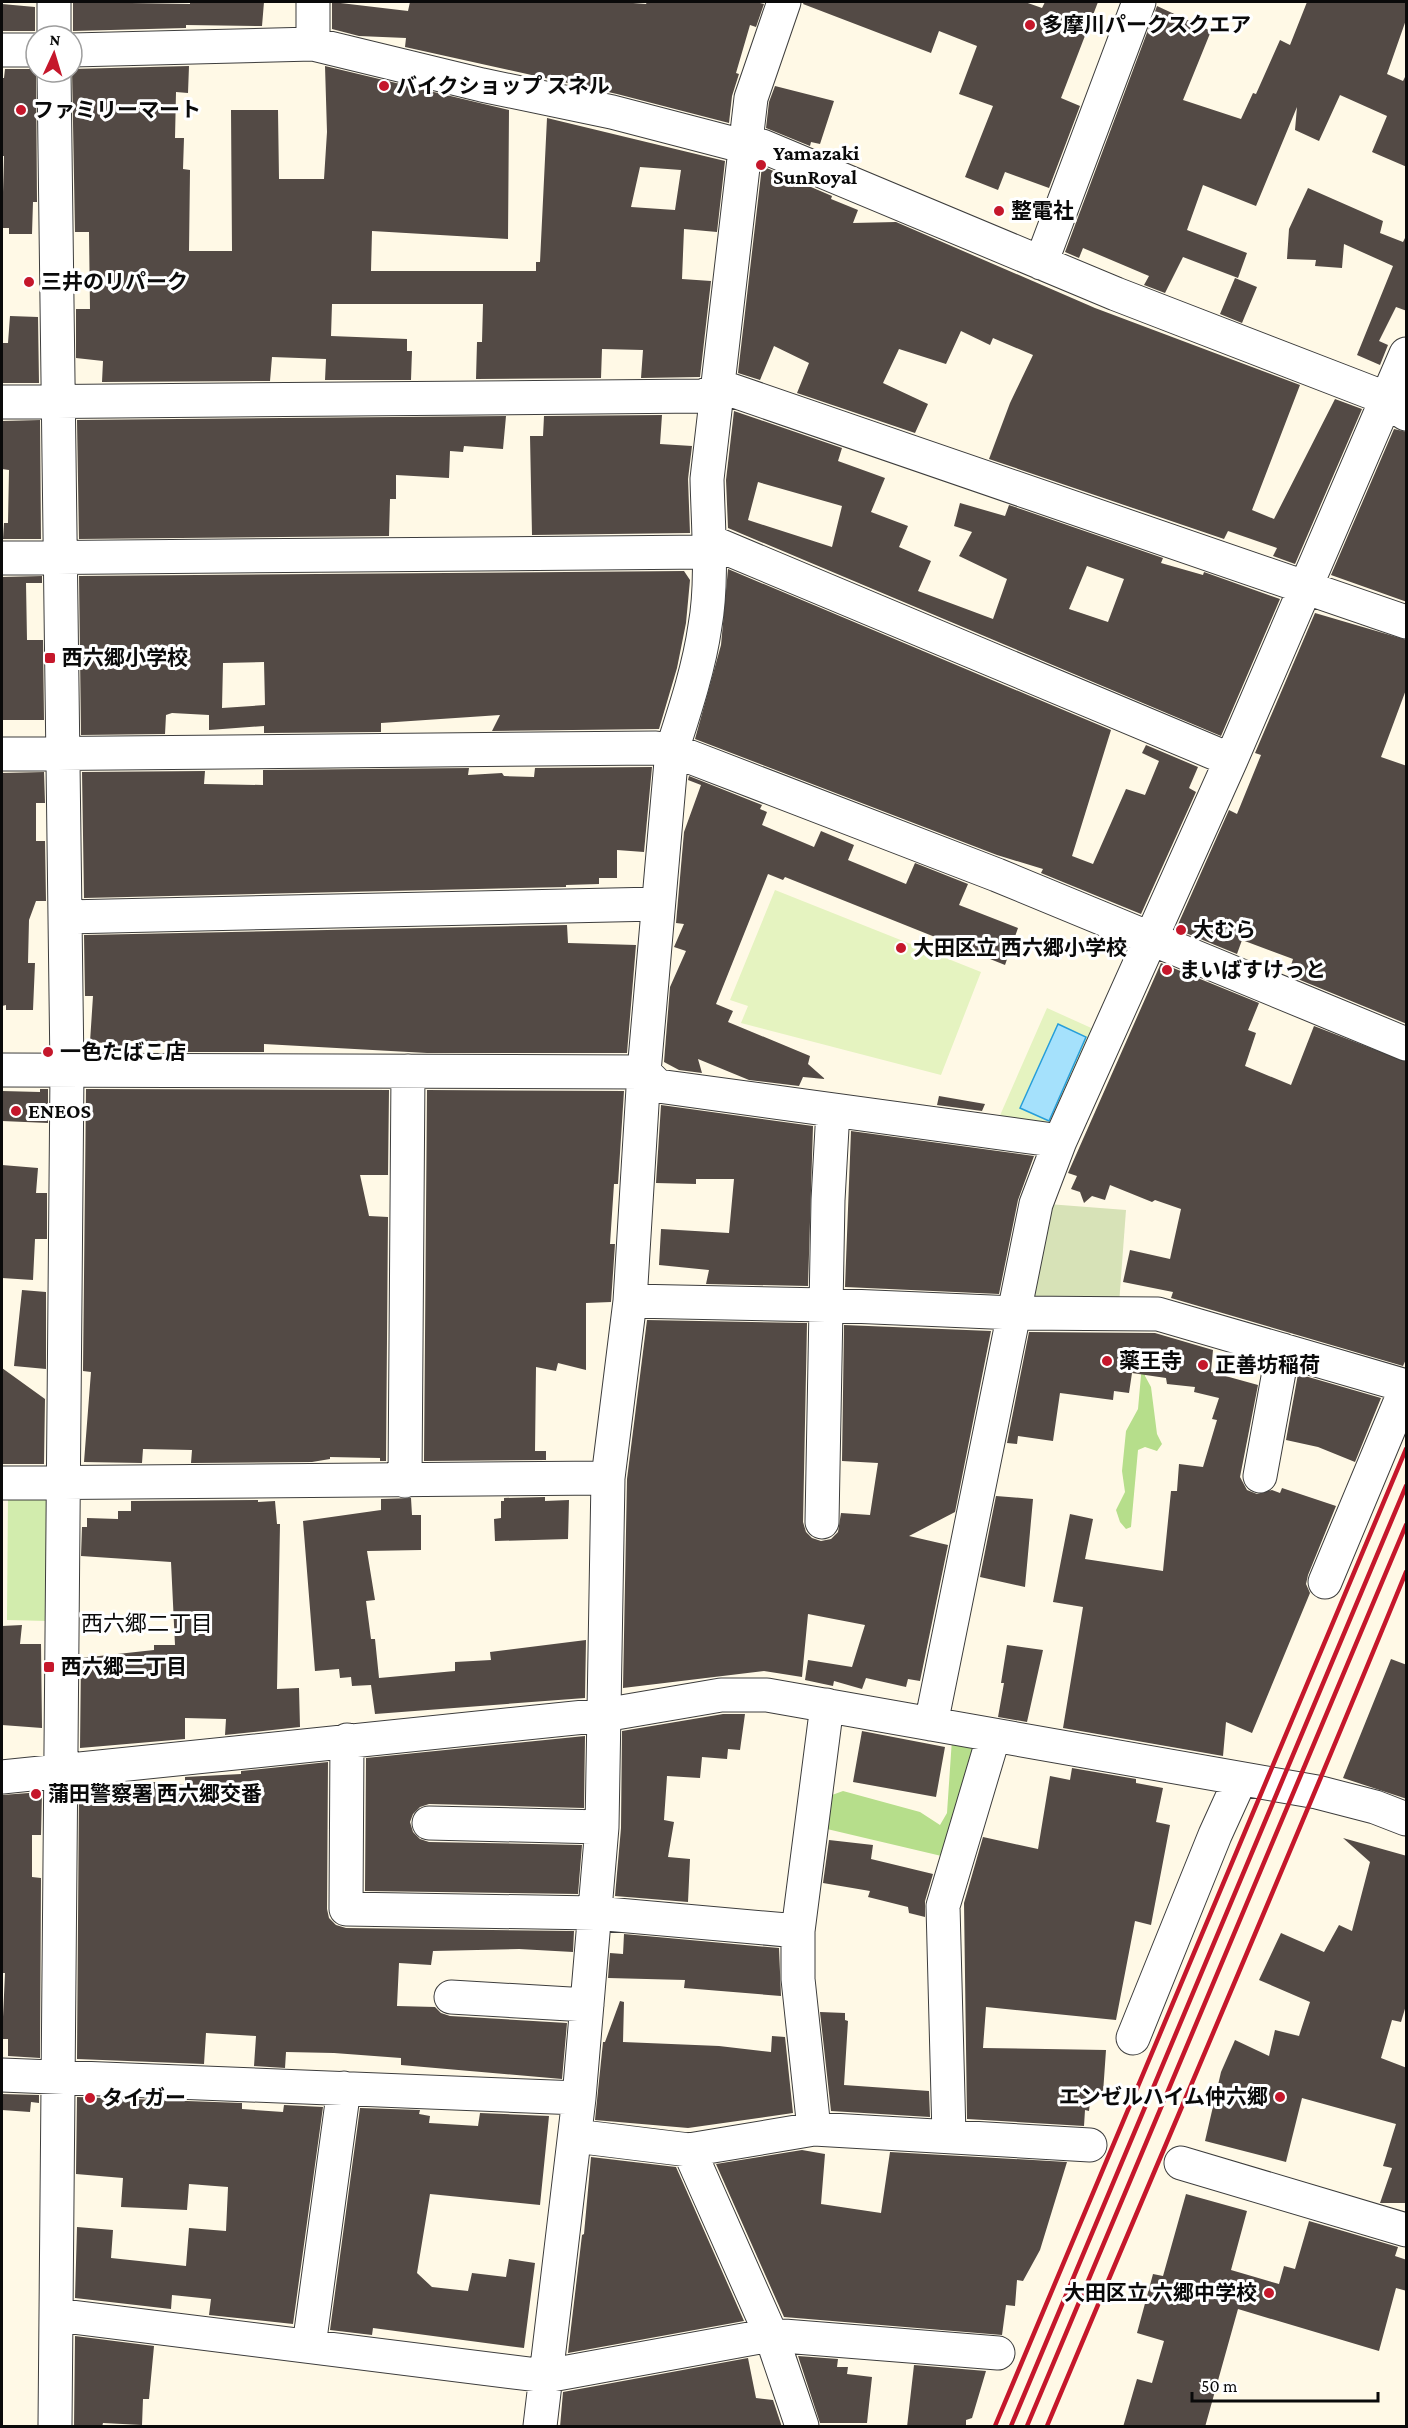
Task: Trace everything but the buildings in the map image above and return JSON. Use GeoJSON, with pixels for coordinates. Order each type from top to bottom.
{"type":"FeatureCollection","features":[{"type":"Feature","properties":{"kind":"street"},"geometry":{"type":"LineString","coordinates":[[54,2],[54,24]]}},
{"type":"Feature","properties":{"kind":"street"},"geometry":{"type":"LineString","coordinates":[[312,2],[313,44]]}},
{"type":"Feature","properties":{"kind":"street"},"geometry":{"type":"LineString","coordinates":[[540,2427],[579,2098],[603,1827],[608,1478],[630,1301],[644,1072],[672,750],[690,693],[706,624],[707,479],[751,98],[784,2]]}},
{"type":"Feature","properties":{"kind":"street"},"geometry":{"type":"LineString","coordinates":[[1041,263],[1139,2]]}},
{"type":"Feature","properties":{"kind":"street"},"geometry":{"type":"LineString","coordinates":[[84,50],[313,44],[482,85],[612,112],[731,143],[762,146],[1041,263],[1375,394],[1396,408]]}},
{"type":"Feature","properties":{"kind":"street"},"geometry":{"type":"LineString","coordinates":[[2,50],[24,50]]}},
{"type":"Feature","properties":{"kind":"street"},"geometry":{"type":"LineString","coordinates":[[54,84],[67,1071],[59,1769],[55,2427]]}},
{"type":"Feature","properties":{"kind":"street"},"geometry":{"type":"LineString","coordinates":[[931,1724],[1036,1204],[1060,1142],[1152,940],[1306,586],[1396,408],[1407,354]]}},
{"type":"Feature","properties":{"kind":"street"},"geometry":{"type":"LineString","coordinates":[[2,402],[703,396],[716,390],[731,390],[1407,622]]}},
{"type":"Feature","properties":{"kind":"street"},"geometry":{"type":"LineString","coordinates":[[2,558],[708,546],[1231,760]]}},
{"type":"Feature","properties":{"kind":"street"},"geometry":{"type":"LineString","coordinates":[[2,754],[656,748],[672,750],[998,875],[1407,1044]]}},
{"type":"Feature","properties":{"kind":"street"},"geometry":{"type":"LineString","coordinates":[[65,917],[658,904]]}},
{"type":"Feature","properties":{"kind":"street"},"geometry":{"type":"LineString","coordinates":[[2,1070],[644,1072],[658,1086],[1060,1142]]}},
{"type":"Feature","properties":{"kind":"street"},"geometry":{"type":"LineString","coordinates":[[405,1481],[408,1071]]}},
{"type":"Feature","properties":{"kind":"street"},"geometry":{"type":"LineString","coordinates":[[822,1522],[833,1110]]}},
{"type":"Feature","properties":{"kind":"street"},"geometry":{"type":"LineString","coordinates":[[630,1301],[826,1305],[1015,1314],[1158,1314],[1407,1387],[1325,1582]]}},
{"type":"Feature","properties":{"kind":"street"},"geometry":{"type":"LineString","coordinates":[[1260,1476],[1283,1350]]}},
{"type":"Feature","properties":{"kind":"street"},"geometry":{"type":"LineString","coordinates":[[2,1483],[608,1478]]}},
{"type":"Feature","properties":{"kind":"street"},"geometry":{"type":"LineString","coordinates":[[2,1777],[59,1769],[604,1715],[721,1695],[767,1695],[1331,1795],[1407,1819]]}},
{"type":"Feature","properties":{"kind":"street"},"geometry":{"type":"LineString","coordinates":[[814,2129],[798,1979],[798,1931],[827,1706]]}},
{"type":"Feature","properties":{"kind":"street"},"geometry":{"type":"LineString","coordinates":[[949,2136],[943,1906],[994,1735]]}},
{"type":"Feature","properties":{"kind":"street"},"geometry":{"type":"LineString","coordinates":[[347,1740],[346,1909],[595,1913],[798,1931]]}},
{"type":"Feature","properties":{"kind":"street"},"geometry":{"type":"LineString","coordinates":[[1133,2038],[1215,1835],[1240,1780]]}},
{"type":"Feature","properties":{"kind":"street"},"geometry":{"type":"LineString","coordinates":[[429,1823],[603,1827]]}},
{"type":"Feature","properties":{"kind":"street"},"geometry":{"type":"LineString","coordinates":[[451,1997],[587,2005]]}},
{"type":"Feature","properties":{"kind":"street"},"geometry":{"type":"LineString","coordinates":[[2,2075],[579,2098]]}},
{"type":"Feature","properties":{"kind":"street"},"geometry":{"type":"LineString","coordinates":[[309,2346],[344,2088]]}},
{"type":"Feature","properties":{"kind":"street"},"geometry":{"type":"LineString","coordinates":[[575,2136],[689,2150],[814,2129],[1090,2145]]}},
{"type":"Feature","properties":{"kind":"street"},"geometry":{"type":"LineString","coordinates":[[689,2150],[771,2335],[802,2427]]}},
{"type":"Feature","properties":{"kind":"street"},"geometry":{"type":"LineString","coordinates":[[1181,2163],[1407,2230]]}},
{"type":"Feature","properties":{"kind":"street"},"geometry":{"type":"LineString","coordinates":[[56,2315],[546,2376],[771,2335],[998,2353]]}},
{"type":"Feature","properties":{"kind":"green space"},"geometry":{"type":"Polygon","coordinates":[[[775,890],[981,972],[941,1075],[741,1023],[748,1006],[730,1000],[775,890]]]}},
{"type":"Feature","properties":{"kind":"green space"},"geometry":{"type":"Polygon","coordinates":[[[1047,1008],[1098,1031],[1052,1133],[998,1120],[1047,1008]],[[1058,1024],[1048,1121],[1086,1037],[1058,1024]]]}},
{"type":"Feature","properties":{"kind":"green space"},"geometry":{"type":"Polygon","coordinates":[[[1048,1204],[1126,1210],[1119,1304],[1029,1299],[1048,1204]]]}},
{"type":"Feature","properties":{"kind":"green space"},"geometry":{"type":"Polygon","coordinates":[[[1144,1342],[1148,1344],[1145,1376],[1151,1387],[1157,1434],[1162,1444],[1157,1451],[1145,1447],[1138,1450],[1131,1527],[1126,1529],[1120,1522],[1116,1510],[1125,1492],[1122,1471],[1126,1431],[1138,1409],[1144,1342]]]}},
{"type":"Feature","properties":{"kind":"green space"},"geometry":{"type":"Polygon","coordinates":[[[8,1493],[48,1494],[47,1621],[7,1620],[8,1493]]]}},
{"type":"Feature","properties":{"kind":"green space"},"geometry":{"type":"Polygon","coordinates":[[[952,1739],[985,1741],[950,1858],[827,1829],[832,1795],[843,1791],[920,1812],[940,1825],[947,1813],[952,1739]]]}},
{"type":"Feature","properties":{"kind":"water"},"geometry":{"type":"Polygon","coordinates":[[[1058,1024],[1086,1037],[1049,1121],[1020,1108],[1058,1024]]]}},
{"type":"Feature","properties":{"kind":"railway"},"geometry":{"type":"LineString","coordinates":[[995,2426],[1406,1449]]}},
{"type":"Feature","properties":{"kind":"railway"},"geometry":{"type":"LineString","coordinates":[[1011,2426],[1406,1486]]}},
{"type":"Feature","properties":{"kind":"railway"},"geometry":{"type":"LineString","coordinates":[[1027,2426],[1406,1525]]}},
{"type":"Feature","properties":{"kind":"railway"},"geometry":{"type":"LineString","coordinates":[[1047,2426],[1406,1572]]}},
{"type":"Feature","properties":{"kind":"place","name":"多摩川パークスクエア"},"geometry":{"type":"Point","coordinates":[1030,25]}},
{"type":"Feature","properties":{"kind":"place","name":"バイクショップ スネル"},"geometry":{"type":"Point","coordinates":[384,86]}},
{"type":"Feature","properties":{"kind":"place","name":"ファミリーマート"},"geometry":{"type":"Point","coordinates":[21,110]}},
{"type":"Feature","properties":{"kind":"place","name":"Yamazaki SunRoyal"},"geometry":{"type":"Point","coordinates":[761,165]}},
{"type":"Feature","properties":{"kind":"place","name":"整電社"},"geometry":{"type":"Point","coordinates":[999,211]}},
{"type":"Feature","properties":{"kind":"place","name":"三井のリパーク"},"geometry":{"type":"Point","coordinates":[29,282]}},
{"type":"Feature","properties":{"kind":"place","name":"西六郷小学校"},"geometry":{"type":"Point","coordinates":[50,658]}},
{"type":"Feature","properties":{"kind":"place","name":"大むら"},"geometry":{"type":"Point","coordinates":[1181,930]}},
{"type":"Feature","properties":{"kind":"place","name":"大田区立 西六郷小学校"},"geometry":{"type":"Point","coordinates":[901,948]}},
{"type":"Feature","properties":{"kind":"place","name":"まいばすけっと"},"geometry":{"type":"Point","coordinates":[1167,970]}},
{"type":"Feature","properties":{"kind":"place","name":"一色たばこ店"},"geometry":{"type":"Point","coordinates":[48,1052]}},
{"type":"Feature","properties":{"kind":"place","name":"ENEOS"},"geometry":{"type":"Point","coordinates":[16,1111]}},
{"type":"Feature","properties":{"kind":"place","name":"薬王寺"},"geometry":{"type":"Point","coordinates":[1107,1361]}},
{"type":"Feature","properties":{"kind":"place","name":"正善坊稲荷"},"geometry":{"type":"Point","coordinates":[1203,1365]}},
{"type":"Feature","properties":{"kind":"place","name":"西六郷二丁目"},"geometry":{"type":"Point","coordinates":[49,1667]}},
{"type":"Feature","properties":{"kind":"place","name":"蒲田警察署 西六郷交番"},"geometry":{"type":"Point","coordinates":[36,1794]}},
{"type":"Feature","properties":{"kind":"place","name":"エンゼルハイム仲六郷"},"geometry":{"type":"Point","coordinates":[1280,2097]}},
{"type":"Feature","properties":{"kind":"place","name":"タイガー"},"geometry":{"type":"Point","coordinates":[90,2098]}},
{"type":"Feature","properties":{"kind":"place","name":"大田区立 六郷中学校"},"geometry":{"type":"Point","coordinates":[1269,2293]}},
{"type":"Feature","properties":{"kind":"district","name":"西六郷二丁目"},"geometry":{"type":"Point","coordinates":[147,1623]}}]}
